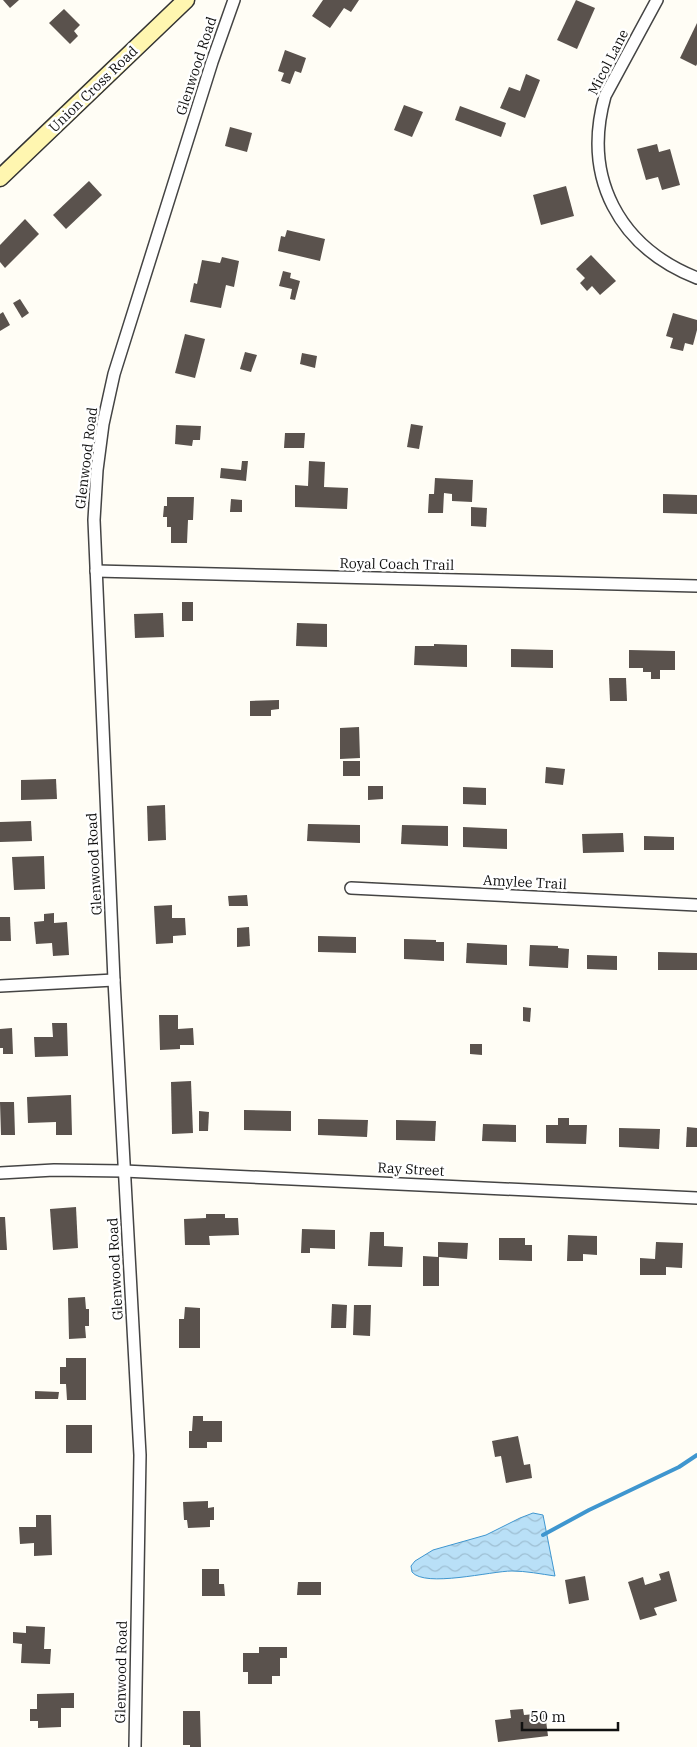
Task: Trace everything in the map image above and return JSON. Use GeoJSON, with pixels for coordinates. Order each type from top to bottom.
{"type":"FeatureCollection","features":[{"type":"Feature","properties":{"kind":"main road","name":"Union Cross Road"},"geometry":{"type":"LineString","coordinates":[[0,178],[186,0]]}},
{"type":"Feature","properties":{"kind":"street","name":"Glenwood Road"},"geometry":{"type":"LineString","coordinates":[[135,1747],[140,1455],[114,980],[94,520],[97,470],[103,424],[114,374],[212,62],[234,0]]}},
{"type":"Feature","properties":{"kind":"street","name":"Micol Lane"},"geometry":{"type":"LineString","coordinates":[[657,0],[605,96],[598,131],[598,154],[607,193],[621,221],[649,252],[663,262],[697,278]]}},
{"type":"Feature","properties":{"kind":"street","name":"Royal Coach Trail"},"geometry":{"type":"LineString","coordinates":[[96,571],[697,586]]}},
{"type":"Feature","properties":{"kind":"street","name":"Amylee Trail"},"geometry":{"type":"LineString","coordinates":[[351,888],[697,905]]}},
{"type":"Feature","properties":{"kind":"street"},"geometry":{"type":"LineString","coordinates":[[0,986],[114,980]]}},
{"type":"Feature","properties":{"kind":"street","name":"Ray Street"},"geometry":{"type":"LineString","coordinates":[[0,1173],[54,1170],[124,1171],[697,1198]]}},
{"type":"Feature","properties":{"kind":"water"},"geometry":{"type":"Polygon","coordinates":[[[533,1513],[543,1515],[555,1576],[512,1571],[459,1578],[430,1579],[419,1577],[412,1572],[411,1566],[415,1561],[433,1550],[486,1535],[533,1513]]]}},
{"type":"Feature","properties":{"kind":"building"},"geometry":{"type":"Polygon","coordinates":[[[3,0],[19,0],[10,8],[3,0]]]}},
{"type":"Feature","properties":{"kind":"building"},"geometry":{"type":"Polygon","coordinates":[[[323,0],[359,0],[351,12],[344,8],[330,28],[312,16],[323,0]]]}},
{"type":"Feature","properties":{"kind":"building"},"geometry":{"type":"Polygon","coordinates":[[[576,0],[595,8],[577,49],[557,40],[576,0]]]}},
{"type":"Feature","properties":{"kind":"building"},"geometry":{"type":"Polygon","coordinates":[[[64,9],[80,25],[74,31],[78,36],[70,44],[49,23],[64,9]]]}},
{"type":"Feature","properties":{"kind":"building"},"geometry":{"type":"Polygon","coordinates":[[[697,23],[697,64],[696,66],[680,58],[697,23]]]}},
{"type":"Feature","properties":{"kind":"building"},"geometry":{"type":"Polygon","coordinates":[[[285,50],[306,58],[301,73],[295,71],[290,84],[281,81],[284,73],[278,71],[285,50]]]}},
{"type":"Feature","properties":{"kind":"building"},"geometry":{"type":"Polygon","coordinates":[[[526,74],[540,80],[525,118],[500,108],[509,87],[520,91],[526,74]]]}},
{"type":"Feature","properties":{"kind":"building"},"geometry":{"type":"Polygon","coordinates":[[[404,105],[423,112],[412,137],[394,130],[404,105]]]}},
{"type":"Feature","properties":{"kind":"building"},"geometry":{"type":"Polygon","coordinates":[[[460,106],[506,123],[501,137],[455,120],[460,106]]]}},
{"type":"Feature","properties":{"kind":"building"},"geometry":{"type":"Polygon","coordinates":[[[230,127],[252,133],[247,152],[225,146],[230,127]]]}},
{"type":"Feature","properties":{"kind":"building"},"geometry":{"type":"Polygon","coordinates":[[[657,144],[659,152],[670,149],[680,185],[662,190],[658,177],[646,180],[637,149],[657,144]]]}},
{"type":"Feature","properties":{"kind":"building"},"geometry":{"type":"Polygon","coordinates":[[[89,181],[102,195],[66,229],[53,215],[89,181]]]}},
{"type":"Feature","properties":{"kind":"building"},"geometry":{"type":"Polygon","coordinates":[[[566,186],[574,216],[541,225],[533,195],[566,186]]]}},
{"type":"Feature","properties":{"kind":"building"},"geometry":{"type":"Polygon","coordinates":[[[25,219],[39,234],[5,268],[0,262],[0,245],[25,219]]]}},
{"type":"Feature","properties":{"kind":"building"},"geometry":{"type":"Polygon","coordinates":[[[287,230],[325,239],[320,261],[278,251],[281,236],[285,237],[287,230]]]}},
{"type":"Feature","properties":{"kind":"building"},"geometry":{"type":"Polygon","coordinates":[[[591,255],[616,281],[600,295],[592,286],[587,291],[580,283],[585,278],[576,269],[591,255]]]}},
{"type":"Feature","properties":{"kind":"building"},"geometry":{"type":"Polygon","coordinates":[[[222,257],[239,261],[234,287],[226,285],[221,308],[190,302],[194,283],[197,284],[202,260],[220,263],[222,257]]]}},
{"type":"Feature","properties":{"kind":"building"},"geometry":{"type":"Polygon","coordinates":[[[283,271],[291,273],[290,278],[300,281],[295,300],[290,299],[292,289],[279,286],[283,271]]]}},
{"type":"Feature","properties":{"kind":"building"},"geometry":{"type":"Polygon","coordinates":[[[20,299],[29,313],[22,318],[13,303],[20,299]]]}},
{"type":"Feature","properties":{"kind":"building"},"geometry":{"type":"Polygon","coordinates":[[[3,312],[10,325],[0,331],[0,314],[3,312]]]}},
{"type":"Feature","properties":{"kind":"building"},"geometry":{"type":"Polygon","coordinates":[[[673,313],[697,320],[697,330],[693,345],[685,343],[683,351],[670,348],[673,338],[666,336],[673,313]]]}},
{"type":"Feature","properties":{"kind":"building"},"geometry":{"type":"Polygon","coordinates":[[[185,334],[205,339],[195,378],[175,373],[185,334]]]}},
{"type":"Feature","properties":{"kind":"building"},"geometry":{"type":"Polygon","coordinates":[[[245,352],[257,355],[251,372],[240,369],[245,352]]]}},
{"type":"Feature","properties":{"kind":"building"},"geometry":{"type":"Polygon","coordinates":[[[302,353],[317,356],[315,368],[300,364],[302,353]]]}},
{"type":"Feature","properties":{"kind":"building"},"geometry":{"type":"Polygon","coordinates":[[[411,424],[423,426],[419,449],[407,447],[411,424]]]}},
{"type":"Feature","properties":{"kind":"building"},"geometry":{"type":"Polygon","coordinates":[[[176,425],[201,426],[200,440],[193,440],[192,446],[175,444],[176,425]]]}},
{"type":"Feature","properties":{"kind":"building"},"geometry":{"type":"Polygon","coordinates":[[[285,433],[305,433],[304,448],[284,448],[285,433]]]}},
{"type":"Feature","properties":{"kind":"building"},"geometry":{"type":"Polygon","coordinates":[[[242,461],[248,461],[246,481],[220,478],[221,468],[241,470],[242,461]]]}},
{"type":"Feature","properties":{"kind":"building"},"geometry":{"type":"Polygon","coordinates":[[[309,461],[325,462],[324,487],[348,488],[347,509],[295,507],[295,485],[308,486],[309,461]]]}},
{"type":"Feature","properties":{"kind":"building"},"geometry":{"type":"Polygon","coordinates":[[[435,478],[473,480],[472,502],[452,501],[452,494],[444,493],[443,513],[428,513],[429,494],[434,494],[435,478]]]}},
{"type":"Feature","properties":{"kind":"building"},"geometry":{"type":"Polygon","coordinates":[[[663,494],[697,495],[697,514],[663,513],[663,494]]]}},
{"type":"Feature","properties":{"kind":"building"},"geometry":{"type":"Polygon","coordinates":[[[167,497],[194,497],[193,520],[188,520],[187,543],[171,543],[171,527],[167,527],[167,517],[163,517],[164,506],[167,506],[167,497]]]}},
{"type":"Feature","properties":{"kind":"building"},"geometry":{"type":"Polygon","coordinates":[[[231,499],[242,500],[242,512],[230,512],[231,499]]]}},
{"type":"Feature","properties":{"kind":"building"},"geometry":{"type":"Polygon","coordinates":[[[471,507],[487,508],[486,527],[471,526],[471,507]]]}},
{"type":"Feature","properties":{"kind":"building"},"geometry":{"type":"Polygon","coordinates":[[[182,602],[193,602],[193,621],[182,621],[182,602]]]}},
{"type":"Feature","properties":{"kind":"building"},"geometry":{"type":"Polygon","coordinates":[[[163,613],[164,637],[135,638],[134,614],[163,613]]]}},
{"type":"Feature","properties":{"kind":"building"},"geometry":{"type":"Polygon","coordinates":[[[297,623],[327,624],[327,647],[296,646],[297,623]]]}},
{"type":"Feature","properties":{"kind":"building"},"geometry":{"type":"Polygon","coordinates":[[[434,644],[467,645],[467,667],[414,665],[415,646],[434,646],[434,644]]]}},
{"type":"Feature","properties":{"kind":"building"},"geometry":{"type":"Polygon","coordinates":[[[511,649],[553,650],[553,668],[511,667],[511,649]]]}},
{"type":"Feature","properties":{"kind":"building"},"geometry":{"type":"Polygon","coordinates":[[[629,650],[675,651],[675,670],[660,670],[660,679],[651,679],[651,672],[643,672],[643,668],[629,668],[629,650]]]}},
{"type":"Feature","properties":{"kind":"building"},"geometry":{"type":"Polygon","coordinates":[[[609,678],[626,678],[627,701],[610,701],[609,678]]]}},
{"type":"Feature","properties":{"kind":"building"},"geometry":{"type":"Polygon","coordinates":[[[279,700],[279,709],[271,710],[271,716],[250,716],[250,701],[279,700]]]}},
{"type":"Feature","properties":{"kind":"building"},"geometry":{"type":"Polygon","coordinates":[[[359,727],[360,758],[340,759],[340,728],[359,727]]]}},
{"type":"Feature","properties":{"kind":"building"},"geometry":{"type":"Polygon","coordinates":[[[343,761],[360,761],[360,776],[343,776],[343,761]]]}},
{"type":"Feature","properties":{"kind":"building"},"geometry":{"type":"Polygon","coordinates":[[[546,767],[565,769],[563,785],[545,783],[546,767]]]}},
{"type":"Feature","properties":{"kind":"building"},"geometry":{"type":"Polygon","coordinates":[[[56,779],[57,799],[21,800],[21,780],[56,779]]]}},
{"type":"Feature","properties":{"kind":"building"},"geometry":{"type":"Polygon","coordinates":[[[368,786],[383,786],[383,799],[368,800],[368,786]]]}},
{"type":"Feature","properties":{"kind":"building"},"geometry":{"type":"Polygon","coordinates":[[[463,787],[486,788],[486,805],[463,804],[463,787]]]}},
{"type":"Feature","properties":{"kind":"building"},"geometry":{"type":"Polygon","coordinates":[[[165,805],[166,840],[148,841],[147,806],[165,805]]]}},
{"type":"Feature","properties":{"kind":"building"},"geometry":{"type":"Polygon","coordinates":[[[31,821],[32,841],[0,842],[0,822],[31,821]]]}},
{"type":"Feature","properties":{"kind":"building"},"geometry":{"type":"Polygon","coordinates":[[[308,824],[360,825],[360,843],[307,841],[308,824]]]}},
{"type":"Feature","properties":{"kind":"building"},"geometry":{"type":"Polygon","coordinates":[[[402,825],[448,826],[448,846],[401,844],[402,825]]]}},
{"type":"Feature","properties":{"kind":"building"},"geometry":{"type":"Polygon","coordinates":[[[463,827],[507,829],[507,849],[463,847],[463,827]]]}},
{"type":"Feature","properties":{"kind":"building"},"geometry":{"type":"Polygon","coordinates":[[[623,833],[624,852],[583,853],[582,834],[623,833]]]}},
{"type":"Feature","properties":{"kind":"building"},"geometry":{"type":"Polygon","coordinates":[[[644,836],[674,837],[674,850],[644,850],[644,836]]]}},
{"type":"Feature","properties":{"kind":"building"},"geometry":{"type":"Polygon","coordinates":[[[44,856],[45,889],[14,890],[12,857],[44,856]]]}},
{"type":"Feature","properties":{"kind":"building"},"geometry":{"type":"Polygon","coordinates":[[[247,895],[248,906],[229,906],[228,896],[247,895]]]}},
{"type":"Feature","properties":{"kind":"building"},"geometry":{"type":"Polygon","coordinates":[[[172,905],[172,918],[185,918],[186,935],[173,936],[173,943],[156,944],[154,906],[172,905]]]}},
{"type":"Feature","properties":{"kind":"building"},"geometry":{"type":"Polygon","coordinates":[[[54,913],[54,923],[67,922],[69,955],[53,956],[52,943],[36,944],[34,922],[44,921],[44,914],[54,913]]]}},
{"type":"Feature","properties":{"kind":"building"},"geometry":{"type":"Polygon","coordinates":[[[0,917],[10,917],[11,941],[0,941],[0,917]]]}},
{"type":"Feature","properties":{"kind":"building"},"geometry":{"type":"Polygon","coordinates":[[[249,927],[250,946],[237,947],[237,928],[249,927]]]}},
{"type":"Feature","properties":{"kind":"building"},"geometry":{"type":"Polygon","coordinates":[[[318,936],[356,937],[356,953],[318,952],[318,936]]]}},
{"type":"Feature","properties":{"kind":"building"},"geometry":{"type":"Polygon","coordinates":[[[404,939],[444,942],[444,961],[404,959],[404,939]]]}},
{"type":"Feature","properties":{"kind":"building"},"geometry":{"type":"Polygon","coordinates":[[[467,943],[507,945],[507,965],[466,963],[467,943]]]}},
{"type":"Feature","properties":{"kind":"building"},"geometry":{"type":"Polygon","coordinates":[[[530,945],[558,946],[558,948],[569,949],[568,968],[529,966],[530,945]]]}},
{"type":"Feature","properties":{"kind":"building"},"geometry":{"type":"Polygon","coordinates":[[[658,952],[697,953],[697,970],[658,970],[658,952]]]}},
{"type":"Feature","properties":{"kind":"building"},"geometry":{"type":"Polygon","coordinates":[[[587,955],[617,956],[617,970],[587,969],[587,955]]]}},
{"type":"Feature","properties":{"kind":"building"},"geometry":{"type":"Polygon","coordinates":[[[523,1007],[531,1008],[530,1022],[523,1021],[523,1007]]]}},
{"type":"Feature","properties":{"kind":"building"},"geometry":{"type":"Polygon","coordinates":[[[159,1015],[178,1015],[178,1029],[193,1028],[194,1045],[180,1045],[180,1049],[160,1050],[159,1015]]]}},
{"type":"Feature","properties":{"kind":"building"},"geometry":{"type":"Polygon","coordinates":[[[52,1023],[67,1023],[68,1056],[35,1057],[34,1037],[53,1037],[52,1023]]]}},
{"type":"Feature","properties":{"kind":"building"},"geometry":{"type":"Polygon","coordinates":[[[12,1028],[13,1054],[3,1054],[3,1048],[0,1048],[0,1029],[12,1028]]]}},
{"type":"Feature","properties":{"kind":"building"},"geometry":{"type":"Polygon","coordinates":[[[470,1044],[482,1044],[482,1055],[470,1054],[470,1044]]]}},
{"type":"Feature","properties":{"kind":"building"},"geometry":{"type":"Polygon","coordinates":[[[191,1081],[193,1133],[172,1134],[171,1082],[191,1081]]]}},
{"type":"Feature","properties":{"kind":"building"},"geometry":{"type":"Polygon","coordinates":[[[71,1095],[72,1135],[56,1135],[56,1122],[28,1123],[27,1097],[71,1095]]]}},
{"type":"Feature","properties":{"kind":"building"},"geometry":{"type":"Polygon","coordinates":[[[0,1102],[14,1102],[15,1135],[1,1135],[0,1102]]]}},
{"type":"Feature","properties":{"kind":"building"},"geometry":{"type":"Polygon","coordinates":[[[244,1110],[291,1111],[291,1131],[244,1130],[244,1110]]]}},
{"type":"Feature","properties":{"kind":"building"},"geometry":{"type":"Polygon","coordinates":[[[199,1111],[209,1112],[208,1131],[199,1131],[199,1111]]]}},
{"type":"Feature","properties":{"kind":"building"},"geometry":{"type":"Polygon","coordinates":[[[558,1118],[569,1118],[569,1125],[587,1125],[586,1144],[546,1143],[546,1125],[558,1125],[558,1118]]]}},
{"type":"Feature","properties":{"kind":"building"},"geometry":{"type":"Polygon","coordinates":[[[318,1119],[368,1120],[367,1137],[318,1135],[318,1119]]]}},
{"type":"Feature","properties":{"kind":"building"},"geometry":{"type":"Polygon","coordinates":[[[396,1120],[436,1121],[435,1141],[396,1140],[396,1120]]]}},
{"type":"Feature","properties":{"kind":"building"},"geometry":{"type":"Polygon","coordinates":[[[483,1124],[516,1125],[516,1142],[482,1141],[483,1124]]]}},
{"type":"Feature","properties":{"kind":"building"},"geometry":{"type":"Polygon","coordinates":[[[687,1127],[697,1128],[697,1147],[686,1147],[687,1127]]]}},
{"type":"Feature","properties":{"kind":"building"},"geometry":{"type":"Polygon","coordinates":[[[619,1128],[660,1129],[659,1149],[619,1147],[619,1128]]]}},
{"type":"Feature","properties":{"kind":"building"},"geometry":{"type":"Polygon","coordinates":[[[76,1207],[78,1248],[53,1250],[50,1209],[76,1207]]]}},
{"type":"Feature","properties":{"kind":"building"},"geometry":{"type":"Polygon","coordinates":[[[206,1214],[225,1214],[225,1218],[238,1218],[239,1235],[209,1236],[210,1245],[185,1245],[184,1219],[206,1218],[206,1214]]]}},
{"type":"Feature","properties":{"kind":"building"},"geometry":{"type":"Polygon","coordinates":[[[0,1217],[5,1217],[7,1250],[0,1250],[0,1217]]]}},
{"type":"Feature","properties":{"kind":"building"},"geometry":{"type":"Polygon","coordinates":[[[302,1229],[335,1230],[335,1249],[310,1248],[310,1253],[301,1253],[302,1229]]]}},
{"type":"Feature","properties":{"kind":"building"},"geometry":{"type":"Polygon","coordinates":[[[370,1232],[384,1232],[384,1246],[403,1247],[402,1267],[368,1266],[370,1232]]]}},
{"type":"Feature","properties":{"kind":"building"},"geometry":{"type":"Polygon","coordinates":[[[568,1235],[597,1236],[597,1255],[583,1254],[583,1261],[567,1261],[568,1235]]]}},
{"type":"Feature","properties":{"kind":"building"},"geometry":{"type":"Polygon","coordinates":[[[499,1238],[525,1238],[525,1245],[532,1245],[532,1261],[499,1260],[499,1238]]]}},
{"type":"Feature","properties":{"kind":"building"},"geometry":{"type":"Polygon","coordinates":[[[438,1242],[468,1243],[467,1259],[439,1257],[439,1286],[423,1286],[423,1256],[438,1257],[438,1242]]]}},
{"type":"Feature","properties":{"kind":"building"},"geometry":{"type":"Polygon","coordinates":[[[656,1242],[683,1243],[682,1268],[666,1267],[666,1275],[640,1275],[640,1258],[655,1259],[656,1242]]]}},
{"type":"Feature","properties":{"kind":"building"},"geometry":{"type":"Polygon","coordinates":[[[85,1297],[86,1309],[89,1309],[89,1326],[85,1326],[86,1338],[69,1339],[68,1298],[85,1297]]]}},
{"type":"Feature","properties":{"kind":"building"},"geometry":{"type":"Polygon","coordinates":[[[332,1304],[347,1305],[346,1328],[331,1328],[332,1304]]]}},
{"type":"Feature","properties":{"kind":"building"},"geometry":{"type":"Polygon","coordinates":[[[354,1305],[371,1305],[370,1336],[353,1335],[354,1305]]]}},
{"type":"Feature","properties":{"kind":"building"},"geometry":{"type":"Polygon","coordinates":[[[185,1307],[200,1308],[200,1348],[179,1348],[179,1319],[184,1319],[185,1307]]]}},
{"type":"Feature","properties":{"kind":"building"},"geometry":{"type":"Polygon","coordinates":[[[66,1358],[86,1358],[86,1400],[67,1400],[66,1384],[60,1384],[60,1367],[66,1367],[66,1358]]]}},
{"type":"Feature","properties":{"kind":"building"},"geometry":{"type":"Polygon","coordinates":[[[35,1391],[59,1392],[58,1399],[35,1399],[35,1391]]]}},
{"type":"Feature","properties":{"kind":"building"},"geometry":{"type":"Polygon","coordinates":[[[193,1416],[203,1416],[203,1421],[222,1421],[222,1442],[207,1442],[207,1448],[189,1448],[189,1431],[192,1431],[193,1416]]]}},
{"type":"Feature","properties":{"kind":"building"},"geometry":{"type":"Polygon","coordinates":[[[66,1425],[92,1425],[92,1453],[66,1453],[66,1425]]]}},
{"type":"Feature","properties":{"kind":"building"},"geometry":{"type":"Polygon","coordinates":[[[518,1436],[524,1465],[530,1464],[532,1478],[506,1483],[501,1456],[495,1457],[492,1441],[518,1436]]]}},
{"type":"Feature","properties":{"kind":"building"},"geometry":{"type":"Polygon","coordinates":[[[208,1501],[208,1508],[214,1507],[214,1520],[210,1520],[210,1527],[188,1528],[187,1520],[184,1520],[183,1502],[208,1501]]]}},
{"type":"Feature","properties":{"kind":"building"},"geometry":{"type":"Polygon","coordinates":[[[36,1515],[51,1515],[52,1555],[34,1556],[34,1543],[20,1544],[19,1527],[36,1527],[36,1515]]]}},
{"type":"Feature","properties":{"kind":"building"},"geometry":{"type":"Polygon","coordinates":[[[202,1569],[219,1569],[219,1584],[224,1584],[225,1596],[202,1596],[202,1569]]]}},
{"type":"Feature","properties":{"kind":"building"},"geometry":{"type":"Polygon","coordinates":[[[669,1571],[677,1601],[654,1608],[657,1615],[640,1620],[628,1582],[643,1577],[645,1585],[661,1580],[659,1574],[669,1571]]]}},
{"type":"Feature","properties":{"kind":"building"},"geometry":{"type":"Polygon","coordinates":[[[585,1576],[589,1600],[569,1604],[565,1580],[585,1576]]]}},
{"type":"Feature","properties":{"kind":"building"},"geometry":{"type":"Polygon","coordinates":[[[298,1582],[321,1582],[321,1595],[297,1595],[298,1582]]]}},
{"type":"Feature","properties":{"kind":"building"},"geometry":{"type":"Polygon","coordinates":[[[26,1626],[45,1627],[44,1649],[51,1649],[50,1664],[21,1663],[22,1644],[13,1643],[13,1632],[26,1633],[26,1626]]]}},
{"type":"Feature","properties":{"kind":"building"},"geometry":{"type":"Polygon","coordinates":[[[259,1647],[287,1647],[287,1658],[280,1658],[280,1676],[272,1676],[272,1684],[248,1684],[248,1672],[243,1672],[243,1653],[259,1653],[259,1647]]]}},
{"type":"Feature","properties":{"kind":"building"},"geometry":{"type":"Polygon","coordinates":[[[74,1693],[74,1708],[61,1708],[61,1727],[38,1728],[38,1721],[30,1721],[30,1709],[37,1709],[37,1694],[74,1693]]]}},
{"type":"Feature","properties":{"kind":"building"},"geometry":{"type":"Polygon","coordinates":[[[523,1709],[524,1715],[545,1713],[548,1736],[498,1742],[495,1720],[511,1718],[510,1710],[523,1709]]]}},
{"type":"Feature","properties":{"kind":"building"},"geometry":{"type":"Polygon","coordinates":[[[183,1711],[200,1711],[201,1747],[183,1745],[183,1711]]]}},
{"type":"Feature","properties":{"kind":"waterway"},"geometry":{"type":"LineString","coordinates":[[543,1535],[589,1510],[679,1467],[697,1455]]}}]}
